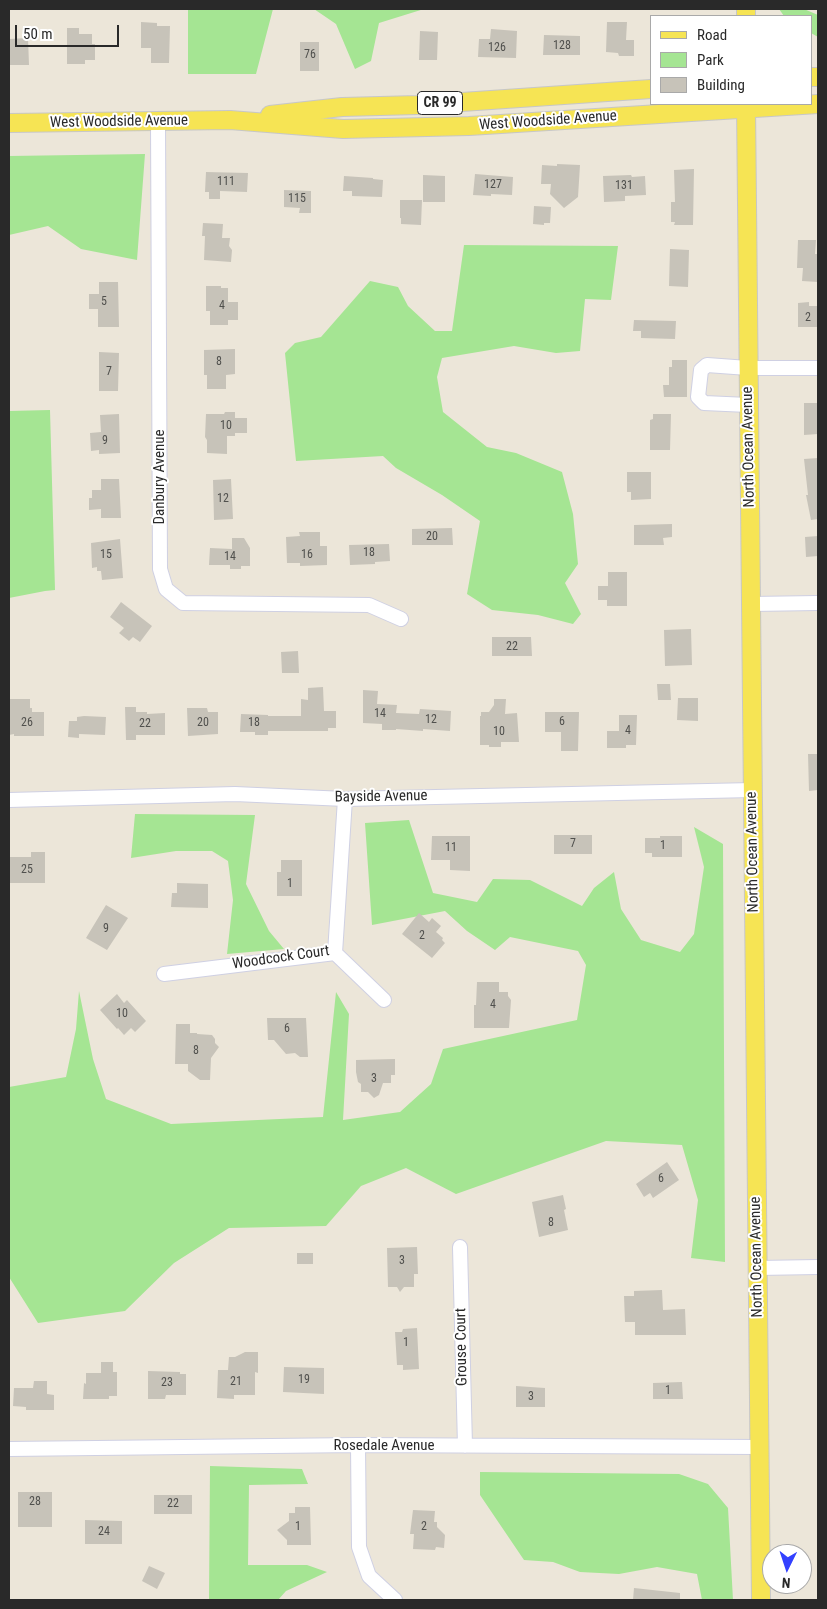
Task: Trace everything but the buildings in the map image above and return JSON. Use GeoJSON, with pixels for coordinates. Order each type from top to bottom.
{"type":"FeatureCollection","features":[{"type":"Feature","properties":{"kind":"main road","name":"West Woodside Avenue"},"geometry":{"type":"LineString","coordinates":[[230,120],[342,107],[427,104],[650,90]]}},
{"type":"Feature","properties":{"kind":"main road","name":"CR 99"},"geometry":{"type":"LineString","coordinates":[[746,106],[782,105]]}},
{"type":"Feature","properties":{"kind":"main road","name":"West Woodside Avenue"},"geometry":{"type":"LineString","coordinates":[[9,123],[230,120],[343,129],[431,127],[469,126],[746,106]]}},
{"type":"Feature","properties":{"kind":"main road","name":"North Ocean Avenue"},"geometry":{"type":"LineString","coordinates":[[746,106],[761,1600]]}},
{"type":"Feature","properties":{"kind":"street","name":"Danbury Avenue"},"geometry":{"type":"LineString","coordinates":[[158,121],[160,569],[166,589],[184,602],[369,605],[401,619]]}},
{"type":"Feature","properties":{"kind":"street"},"geometry":{"type":"LineString","coordinates":[[748,405],[704,402],[698,398],[701,370],[707,365],[748,368],[818,368]]}},
{"type":"Feature","properties":{"kind":"street"},"geometry":{"type":"LineString","coordinates":[[751,604],[818,603]]}},
{"type":"Feature","properties":{"kind":"street","name":"Bayside Avenue"},"geometry":{"type":"LineString","coordinates":[[9,800],[234,794],[345,799],[753,790]]}},
{"type":"Feature","properties":{"kind":"street","name":"Woodcock Court"},"geometry":{"type":"LineString","coordinates":[[164,974],[335,953],[345,799]]}},
{"type":"Feature","properties":{"kind":"street"},"geometry":{"type":"LineString","coordinates":[[335,953],[384,1000]]}},
{"type":"Feature","properties":{"kind":"street","name":"Grouse Court"},"geometry":{"type":"LineString","coordinates":[[460,1247],[465,1446]]}},
{"type":"Feature","properties":{"kind":"street"},"geometry":{"type":"LineString","coordinates":[[757,1268],[818,1268]]}},
{"type":"Feature","properties":{"kind":"street"},"geometry":{"type":"LineString","coordinates":[[358,1445],[359,1547],[370,1576],[395,1600]]}},
{"type":"Feature","properties":{"kind":"street","name":"Rosedale Avenue"},"geometry":{"type":"LineString","coordinates":[[9,1449],[358,1445],[759,1447]]}},
{"type":"Feature","properties":{"kind":"green space"},"geometry":{"type":"Polygon","coordinates":[[[188,9],[273,9],[256,74],[188,74],[188,9]]]}},
{"type":"Feature","properties":{"kind":"green space"},"geometry":{"type":"Polygon","coordinates":[[[314,9],[424,9],[379,23],[371,61],[355,69],[336,24],[314,9]]]}},
{"type":"Feature","properties":{"kind":"green space"},"geometry":{"type":"Polygon","coordinates":[[[779,9],[804,9],[818,15],[818,37],[812,34],[812,15],[783,15],[779,9]]]}},
{"type":"Feature","properties":{"kind":"green space"},"geometry":{"type":"Polygon","coordinates":[[[145,154],[137,260],[81,249],[48,226],[9,235],[9,156],[145,154]]]}},
{"type":"Feature","properties":{"kind":"green space"},"geometry":{"type":"Polygon","coordinates":[[[464,245],[618,246],[611,300],[585,299],[580,351],[556,353],[514,346],[442,358],[437,377],[443,412],[487,447],[516,453],[562,472],[573,514],[578,564],[565,583],[581,614],[573,624],[538,615],[492,610],[467,594],[480,521],[442,495],[396,468],[383,456],[296,461],[285,353],[295,343],[321,337],[370,281],[398,287],[408,306],[435,331],[452,331],[464,245]]]}},
{"type":"Feature","properties":{"kind":"green space"},"geometry":{"type":"Polygon","coordinates":[[[50,410],[55,590],[9,598],[9,411],[50,410]]]}},
{"type":"Feature","properties":{"kind":"green space"},"geometry":{"type":"Polygon","coordinates":[[[135,814],[255,815],[246,884],[269,931],[284,949],[227,954],[233,900],[228,861],[212,851],[176,851],[131,858],[135,814]]]}},
{"type":"Feature","properties":{"kind":"green space"},"geometry":{"type":"Polygon","coordinates":[[[409,820],[433,893],[477,902],[493,879],[530,880],[582,906],[594,888],[614,872],[621,909],[641,940],[680,952],[694,934],[704,867],[694,827],[723,844],[725,1262],[691,1258],[698,1200],[682,1145],[606,1141],[456,1194],[406,1168],[361,1186],[326,1226],[229,1228],[174,1263],[125,1311],[38,1323],[9,1277],[9,1087],[66,1077],[76,1029],[79,991],[93,1059],[106,1099],[171,1124],[323,1117],[336,992],[349,1014],[343,1120],[400,1112],[431,1084],[443,1049],[577,1020],[586,965],[578,951],[510,937],[495,950],[467,931],[445,911],[372,925],[365,823],[409,820]]]}},
{"type":"Feature","properties":{"kind":"green space"},"geometry":{"type":"Polygon","coordinates":[[[210,1466],[302,1469],[308,1484],[249,1485],[248,1565],[307,1565],[327,1572],[286,1591],[278,1600],[209,1600],[210,1466]]]}},
{"type":"Feature","properties":{"kind":"green space"},"geometry":{"type":"Polygon","coordinates":[[[480,1472],[679,1474],[708,1484],[728,1508],[733,1600],[702,1600],[697,1574],[657,1567],[619,1574],[580,1572],[553,1562],[524,1560],[480,1495],[480,1472]]]}}]}
